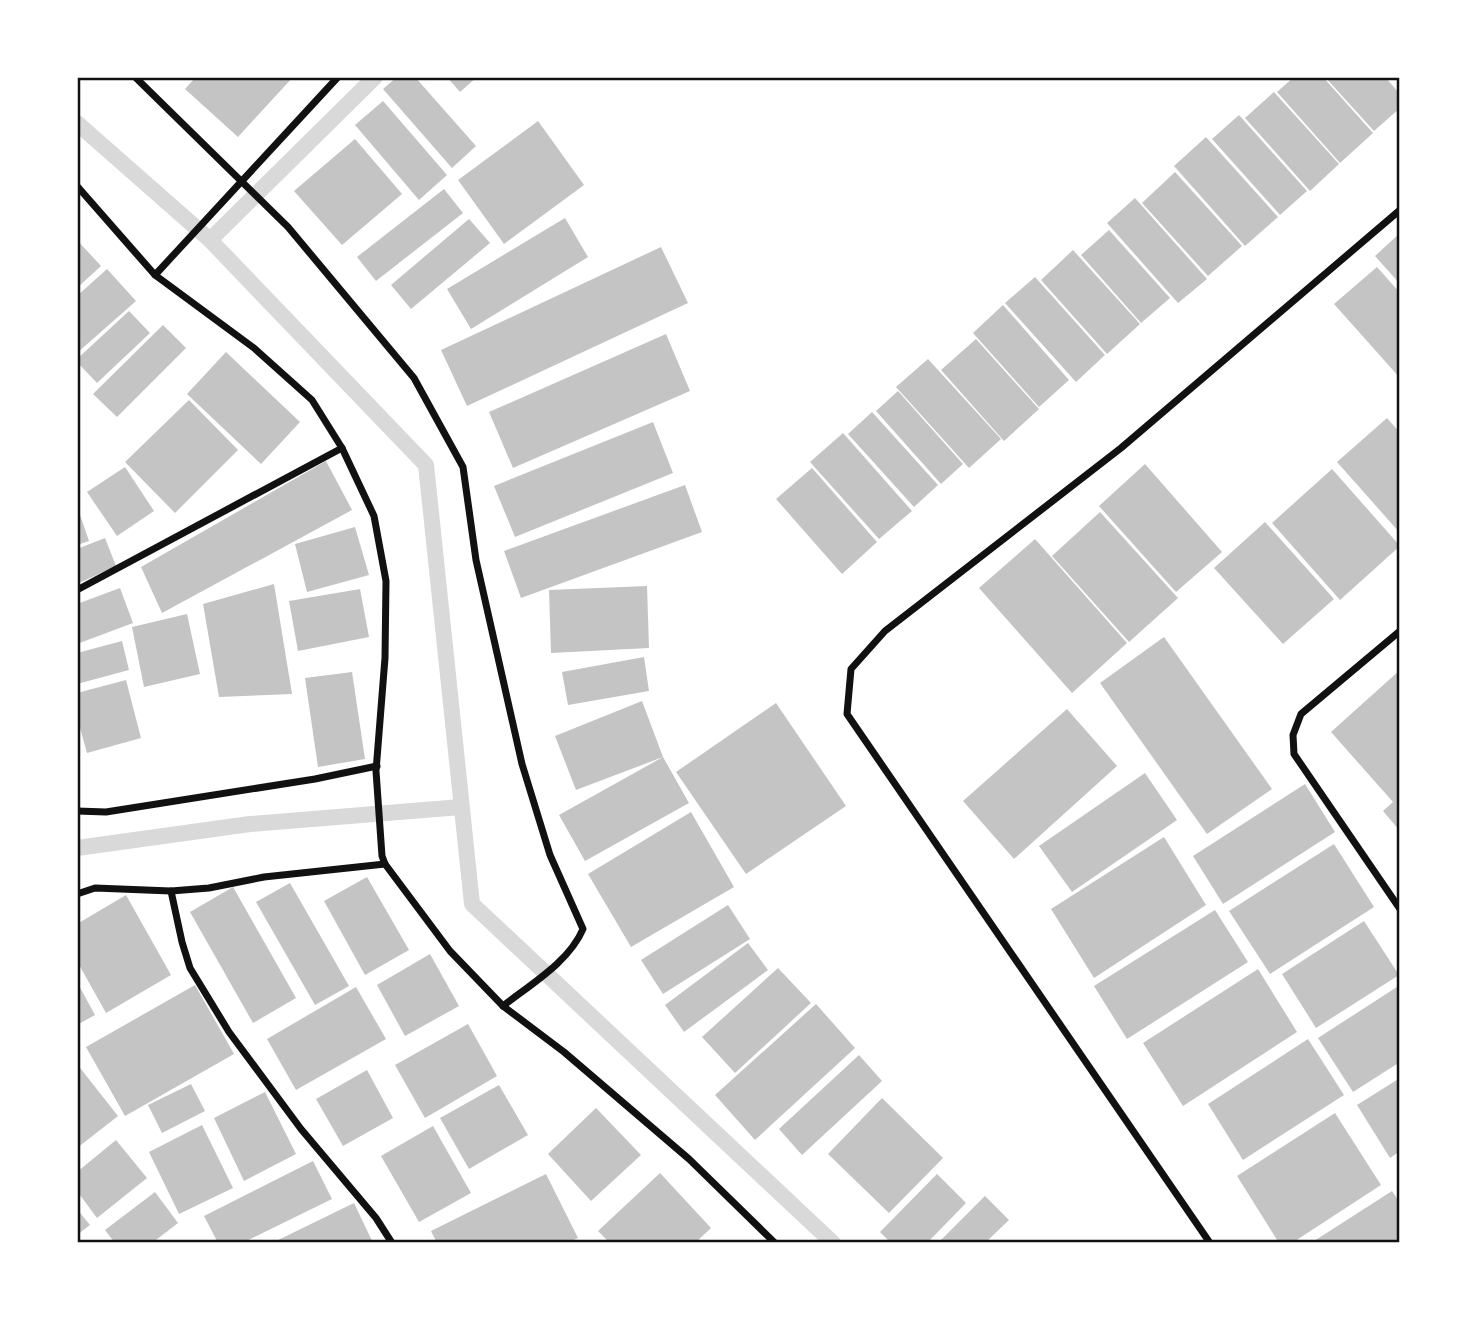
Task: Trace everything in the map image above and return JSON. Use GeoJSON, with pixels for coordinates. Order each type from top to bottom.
{"type":"FeatureCollection","features":[{"type":"Feature","properties":{"kind":"street"},"geometry":{"type":"LineString","coordinates":[[135,77],[288,227],[414,378],[463,467],[476,559],[522,764],[550,855],[583,929],[578,942],[568,954],[506,1004]]}},
{"type":"Feature","properties":{"kind":"street"},"geometry":{"type":"LineString","coordinates":[[155,275],[338,77]]}},
{"type":"Feature","properties":{"kind":"street"},"geometry":{"type":"LineString","coordinates":[[77,186],[155,275],[254,348],[312,400],[342,448],[374,516],[386,581],[385,658],[376,768],[383,860],[450,951],[506,1004],[690,1158],[775,1243]]}},
{"type":"Feature","properties":{"kind":"street"},"geometry":{"type":"LineString","coordinates":[[1210,1243],[847,714],[851,669],[885,631],[1121,448],[1400,210]]}},
{"type":"Feature","properties":{"kind":"street"},"geometry":{"type":"LineString","coordinates":[[77,590],[342,448]]}},
{"type":"Feature","properties":{"kind":"street"},"geometry":{"type":"LineString","coordinates":[[1400,631],[1301,714],[1293,736],[1294,754],[1400,909]]}},
{"type":"Feature","properties":{"kind":"street"},"geometry":{"type":"LineString","coordinates":[[77,811],[106,813],[376,768]]}},
{"type":"Feature","properties":{"kind":"street"},"geometry":{"type":"LineString","coordinates":[[77,894],[95,888],[171,891],[209,888],[264,877],[383,860]]}},
{"type":"Feature","properties":{"kind":"street"},"geometry":{"type":"LineString","coordinates":[[171,891],[190,968],[229,1032],[301,1129],[376,1218],[392,1243]]}},
{"type":"Feature","properties":{"kind":"building"},"geometry":{"type":"Polygon","coordinates":[[[196,77],[293,77],[238,137],[185,89],[196,77]]]}},
{"type":"Feature","properties":{"kind":"building"},"geometry":{"type":"Polygon","coordinates":[[[397,77],[415,77],[476,146],[452,168],[383,89],[397,77]]]}},
{"type":"Feature","properties":{"kind":"building"},"geometry":{"type":"Polygon","coordinates":[[[447,77],[477,77],[460,92],[447,77]]]}},
{"type":"Feature","properties":{"kind":"building"},"geometry":{"type":"Polygon","coordinates":[[[1294,77],[1323,77],[1373,133],[1340,163],[1277,92],[1294,77]]]}},
{"type":"Feature","properties":{"kind":"building"},"geometry":{"type":"Polygon","coordinates":[[[1325,77],[1385,77],[1400,94],[1400,108],[1374,131],[1325,77]]]}},
{"type":"Feature","properties":{"kind":"building"},"geometry":{"type":"Polygon","coordinates":[[[1274,92],[1339,164],[1310,191],[1245,118],[1274,92]]]}},
{"type":"Feature","properties":{"kind":"building"},"geometry":{"type":"Polygon","coordinates":[[[383,101],[447,175],[419,200],[355,125],[383,101]]]}},
{"type":"Feature","properties":{"kind":"building"},"geometry":{"type":"Polygon","coordinates":[[[1239,115],[1307,191],[1280,215],[1212,139],[1239,115]]]}},
{"type":"Feature","properties":{"kind":"building"},"geometry":{"type":"Polygon","coordinates":[[[538,121],[584,185],[504,244],[458,180],[538,121]]]}},
{"type":"Feature","properties":{"kind":"building"},"geometry":{"type":"Polygon","coordinates":[[[1206,137],[1278,217],[1245,246],[1174,166],[1206,137]]]}},
{"type":"Feature","properties":{"kind":"building"},"geometry":{"type":"Polygon","coordinates":[[[355,139],[402,194],[342,245],[294,191],[355,139]]]}},
{"type":"Feature","properties":{"kind":"building"},"geometry":{"type":"Polygon","coordinates":[[[1175,172],[1242,246],[1208,276],[1142,203],[1175,172]]]}},
{"type":"Feature","properties":{"kind":"building"},"geometry":{"type":"Polygon","coordinates":[[[444,189],[463,213],[376,281],[357,257],[444,189]]]}},
{"type":"Feature","properties":{"kind":"building"},"geometry":{"type":"Polygon","coordinates":[[[1135,198],[1207,279],[1178,303],[1107,223],[1135,198]]]}},
{"type":"Feature","properties":{"kind":"building"},"geometry":{"type":"Polygon","coordinates":[[[565,218],[588,257],[471,329],[447,289],[565,218]]]}},
{"type":"Feature","properties":{"kind":"building"},"geometry":{"type":"Polygon","coordinates":[[[469,219],[490,243],[411,309],[391,285],[469,219]]]}},
{"type":"Feature","properties":{"kind":"building"},"geometry":{"type":"Polygon","coordinates":[[[1109,230],[1170,298],[1141,323],[1081,255],[1109,230]]]}},
{"type":"Feature","properties":{"kind":"building"},"geometry":{"type":"Polygon","coordinates":[[[1400,233],[1400,284],[1375,256],[1400,233]]]}},
{"type":"Feature","properties":{"kind":"building"},"geometry":{"type":"Polygon","coordinates":[[[77,240],[101,266],[77,288],[77,240]]]}},
{"type":"Feature","properties":{"kind":"building"},"geometry":{"type":"Polygon","coordinates":[[[661,247],[688,303],[467,406],[441,350],[661,247]]]}},
{"type":"Feature","properties":{"kind":"building"},"geometry":{"type":"Polygon","coordinates":[[[1073,250],[1140,324],[1107,354],[1041,280],[1073,250]]]}},
{"type":"Feature","properties":{"kind":"building"},"geometry":{"type":"Polygon","coordinates":[[[1377,267],[1400,293],[1400,378],[1334,304],[1377,267]]]}},
{"type":"Feature","properties":{"kind":"building"},"geometry":{"type":"Polygon","coordinates":[[[107,269],[136,301],[77,353],[77,296],[107,269]]]}},
{"type":"Feature","properties":{"kind":"building"},"geometry":{"type":"Polygon","coordinates":[[[1035,277],[1105,355],[1076,382],[1005,303],[1035,277]]]}},
{"type":"Feature","properties":{"kind":"building"},"geometry":{"type":"Polygon","coordinates":[[[1003,305],[1069,380],[1039,407],[973,333],[1003,305]]]}},
{"type":"Feature","properties":{"kind":"building"},"geometry":{"type":"Polygon","coordinates":[[[129,311],[150,333],[97,383],[77,359],[129,311]]]}},
{"type":"Feature","properties":{"kind":"building"},"geometry":{"type":"Polygon","coordinates":[[[163,325],[186,348],[117,417],[93,394],[163,325]]]}},
{"type":"Feature","properties":{"kind":"building"},"geometry":{"type":"Polygon","coordinates":[[[666,334],[690,391],[513,468],[489,412],[666,334]]]}},
{"type":"Feature","properties":{"kind":"building"},"geometry":{"type":"Polygon","coordinates":[[[976,339],[1039,409],[1004,441],[941,370],[976,339]]]}},
{"type":"Feature","properties":{"kind":"building"},"geometry":{"type":"Polygon","coordinates":[[[226,352],[300,422],[261,464],[187,394],[226,352]]]}},
{"type":"Feature","properties":{"kind":"building"},"geometry":{"type":"Polygon","coordinates":[[[928,359],[1001,439],[969,468],[896,387],[928,359]]]}},
{"type":"Feature","properties":{"kind":"building"},"geometry":{"type":"Polygon","coordinates":[[[898,391],[963,464],[941,484],[876,411],[898,391]]]}},
{"type":"Feature","properties":{"kind":"building"},"geometry":{"type":"Polygon","coordinates":[[[189,400],[238,450],[175,513],[125,462],[189,400]]]}},
{"type":"Feature","properties":{"kind":"building"},"geometry":{"type":"Polygon","coordinates":[[[872,412],[938,485],[914,507],[848,434],[872,412]]]}},
{"type":"Feature","properties":{"kind":"building"},"geometry":{"type":"Polygon","coordinates":[[[1387,418],[1400,433],[1400,533],[1337,462],[1387,418]]]}},
{"type":"Feature","properties":{"kind":"building"},"geometry":{"type":"Polygon","coordinates":[[[653,422],[673,473],[515,537],[494,486],[653,422]]]}},
{"type":"Feature","properties":{"kind":"building"},"geometry":{"type":"Polygon","coordinates":[[[843,433],[912,511],[879,539],[810,462],[843,433]]]}},
{"type":"Feature","properties":{"kind":"building"},"geometry":{"type":"Polygon","coordinates":[[[326,461],[352,510],[162,613],[141,567],[326,461]]]}},
{"type":"Feature","properties":{"kind":"building"},"geometry":{"type":"Polygon","coordinates":[[[1145,464],[1222,552],[1176,592],[1099,506],[1145,464]]]}},
{"type":"Feature","properties":{"kind":"building"},"geometry":{"type":"Polygon","coordinates":[[[125,467],[154,511],[117,536],[87,492],[125,467]]]}},
{"type":"Feature","properties":{"kind":"building"},"geometry":{"type":"Polygon","coordinates":[[[812,468],[877,542],[842,574],[776,499],[812,468]]]}},
{"type":"Feature","properties":{"kind":"building"},"geometry":{"type":"Polygon","coordinates":[[[1332,469],[1400,546],[1340,600],[1272,523],[1332,469]]]}},
{"type":"Feature","properties":{"kind":"building"},"geometry":{"type":"Polygon","coordinates":[[[685,485],[702,532],[521,598],[504,551],[685,485]]]}},
{"type":"Feature","properties":{"kind":"building"},"geometry":{"type":"Polygon","coordinates":[[[77,506],[89,541],[77,545],[77,506]]]}},
{"type":"Feature","properties":{"kind":"building"},"geometry":{"type":"Polygon","coordinates":[[[1100,512],[1178,598],[1129,642],[1052,556],[1100,512]]]}},
{"type":"Feature","properties":{"kind":"building"},"geometry":{"type":"Polygon","coordinates":[[[1265,522],[1334,599],[1283,644],[1214,568],[1265,522]]]}},
{"type":"Feature","properties":{"kind":"building"},"geometry":{"type":"Polygon","coordinates":[[[355,527],[369,575],[307,592],[295,544],[355,527]]]}},
{"type":"Feature","properties":{"kind":"building"},"geometry":{"type":"Polygon","coordinates":[[[105,538],[116,566],[77,584],[77,549],[105,538]]]}},
{"type":"Feature","properties":{"kind":"building"},"geometry":{"type":"Polygon","coordinates":[[[1035,539],[1127,643],[1072,693],[979,588],[1035,539]]]}},
{"type":"Feature","properties":{"kind":"building"},"geometry":{"type":"Polygon","coordinates":[[[274,584],[292,694],[219,697],[203,604],[274,584]]]}},
{"type":"Feature","properties":{"kind":"building"},"geometry":{"type":"Polygon","coordinates":[[[647,586],[649,648],[551,653],[549,590],[647,586]]]}},
{"type":"Feature","properties":{"kind":"building"},"geometry":{"type":"Polygon","coordinates":[[[120,588],[133,623],[77,644],[77,604],[120,588]]]}},
{"type":"Feature","properties":{"kind":"building"},"geometry":{"type":"Polygon","coordinates":[[[360,589],[369,637],[298,651],[289,601],[360,589]]]}},
{"type":"Feature","properties":{"kind":"building"},"geometry":{"type":"Polygon","coordinates":[[[187,614],[200,674],[144,687],[132,627],[187,614]]]}},
{"type":"Feature","properties":{"kind":"building"},"geometry":{"type":"Polygon","coordinates":[[[1164,637],[1272,789],[1207,834],[1100,683],[1164,637]]]}},
{"type":"Feature","properties":{"kind":"building"},"geometry":{"type":"Polygon","coordinates":[[[122,641],[129,670],[77,684],[77,653],[122,641]]]}},
{"type":"Feature","properties":{"kind":"building"},"geometry":{"type":"Polygon","coordinates":[[[644,657],[649,691],[568,705],[562,672],[644,657]]]}},
{"type":"Feature","properties":{"kind":"building"},"geometry":{"type":"Polygon","coordinates":[[[1400,670],[1400,831],[1383,811],[1393,802],[1331,732],[1400,670]]]}},
{"type":"Feature","properties":{"kind":"building"},"geometry":{"type":"Polygon","coordinates":[[[352,672],[365,759],[318,767],[305,678],[352,672]]]}},
{"type":"Feature","properties":{"kind":"building"},"geometry":{"type":"Polygon","coordinates":[[[126,680],[141,738],[87,753],[77,717],[77,693],[126,680]]]}},
{"type":"Feature","properties":{"kind":"building"},"geometry":{"type":"Polygon","coordinates":[[[642,701],[663,757],[576,790],[555,736],[642,701]]]}},
{"type":"Feature","properties":{"kind":"building"},"geometry":{"type":"Polygon","coordinates":[[[776,703],[846,806],[746,874],[676,772],[776,703]]]}},
{"type":"Feature","properties":{"kind":"building"},"geometry":{"type":"Polygon","coordinates":[[[1067,709],[1117,766],[1014,859],[963,801],[1067,709]]]}},
{"type":"Feature","properties":{"kind":"building"},"geometry":{"type":"Polygon","coordinates":[[[663,757],[689,803],[585,861],[559,815],[663,757]]]}},
{"type":"Feature","properties":{"kind":"building"},"geometry":{"type":"Polygon","coordinates":[[[1145,773],[1177,820],[1072,892],[1039,846],[1145,773]]]}},
{"type":"Feature","properties":{"kind":"building"},"geometry":{"type":"Polygon","coordinates":[[[1305,784],[1335,832],[1223,904],[1193,856],[1305,784]]]}},
{"type":"Feature","properties":{"kind":"building"},"geometry":{"type":"Polygon","coordinates":[[[691,812],[734,887],[631,947],[588,874],[691,812]]]}},
{"type":"Feature","properties":{"kind":"building"},"geometry":{"type":"Polygon","coordinates":[[[1164,837],[1206,905],[1094,978],[1051,909],[1164,837]]]}},
{"type":"Feature","properties":{"kind":"building"},"geometry":{"type":"Polygon","coordinates":[[[1334,844],[1374,907],[1270,974],[1229,911],[1334,844]]]}},
{"type":"Feature","properties":{"kind":"building"},"geometry":{"type":"Polygon","coordinates":[[[367,877],[409,950],[365,975],[324,901],[367,877]]]}},
{"type":"Feature","properties":{"kind":"building"},"geometry":{"type":"Polygon","coordinates":[[[290,883],[349,986],[315,1005],[256,902],[290,883]]]}},
{"type":"Feature","properties":{"kind":"building"},"geometry":{"type":"Polygon","coordinates":[[[233,887],[296,998],[253,1023],[190,912],[233,887]]]}},
{"type":"Feature","properties":{"kind":"building"},"geometry":{"type":"Polygon","coordinates":[[[126,895],[171,975],[106,1013],[77,961],[77,924],[126,895]]]}},
{"type":"Feature","properties":{"kind":"building"},"geometry":{"type":"Polygon","coordinates":[[[728,905],[750,939],[663,994],[641,960],[728,905]]]}},
{"type":"Feature","properties":{"kind":"building"},"geometry":{"type":"Polygon","coordinates":[[[1215,910],[1248,962],[1127,1039],[1094,986],[1215,910]]]}},
{"type":"Feature","properties":{"kind":"building"},"geometry":{"type":"Polygon","coordinates":[[[1364,921],[1399,975],[1316,1028],[1282,974],[1364,921]]]}},
{"type":"Feature","properties":{"kind":"building"},"geometry":{"type":"Polygon","coordinates":[[[748,943],[768,970],[684,1032],[665,1005],[748,943]]]}},
{"type":"Feature","properties":{"kind":"building"},"geometry":{"type":"Polygon","coordinates":[[[430,954],[459,1006],[405,1036],[377,985],[430,954]]]}},
{"type":"Feature","properties":{"kind":"building"},"geometry":{"type":"Polygon","coordinates":[[[778,968],[811,1003],[735,1073],[702,1037],[778,968]]]}},
{"type":"Feature","properties":{"kind":"building"},"geometry":{"type":"Polygon","coordinates":[[[1258,969],[1297,1032],[1183,1106],[1143,1043],[1258,969]]]}},
{"type":"Feature","properties":{"kind":"building"},"geometry":{"type":"Polygon","coordinates":[[[77,982],[95,1015],[77,1025],[77,982]]]}},
{"type":"Feature","properties":{"kind":"building"},"geometry":{"type":"Polygon","coordinates":[[[195,985],[234,1054],[125,1116],[86,1047],[195,985]]]}},
{"type":"Feature","properties":{"kind":"building"},"geometry":{"type":"Polygon","coordinates":[[[1400,985],[1400,1062],[1353,1092],[1318,1038],[1400,985]]]}},
{"type":"Feature","properties":{"kind":"building"},"geometry":{"type":"Polygon","coordinates":[[[356,987],[386,1039],[296,1090],[267,1039],[356,987]]]}},
{"type":"Feature","properties":{"kind":"building"},"geometry":{"type":"Polygon","coordinates":[[[816,1004],[855,1048],[755,1140],[715,1095],[816,1004]]]}},
{"type":"Feature","properties":{"kind":"building"},"geometry":{"type":"Polygon","coordinates":[[[468,1024],[497,1076],[425,1118],[395,1065],[468,1024]]]}},
{"type":"Feature","properties":{"kind":"building"},"geometry":{"type":"Polygon","coordinates":[[[1308,1039],[1344,1095],[1243,1160],[1208,1104],[1308,1039]]]}},
{"type":"Feature","properties":{"kind":"building"},"geometry":{"type":"Polygon","coordinates":[[[859,1055],[882,1081],[802,1155],[779,1129],[859,1055]]]}},
{"type":"Feature","properties":{"kind":"building"},"geometry":{"type":"Polygon","coordinates":[[[77,1064],[118,1116],[77,1148],[77,1064]]]}},
{"type":"Feature","properties":{"kind":"building"},"geometry":{"type":"Polygon","coordinates":[[[367,1070],[393,1118],[343,1146],[316,1099],[367,1070]]]}},
{"type":"Feature","properties":{"kind":"building"},"geometry":{"type":"Polygon","coordinates":[[[1400,1078],[1400,1151],[1390,1158],[1357,1105],[1400,1078]]]}},
{"type":"Feature","properties":{"kind":"building"},"geometry":{"type":"Polygon","coordinates":[[[191,1084],[205,1111],[162,1133],[148,1105],[191,1084]]]}},
{"type":"Feature","properties":{"kind":"building"},"geometry":{"type":"Polygon","coordinates":[[[499,1085],[528,1135],[469,1169],[440,1118],[499,1085]]]}},
{"type":"Feature","properties":{"kind":"building"},"geometry":{"type":"Polygon","coordinates":[[[265,1092],[296,1154],[244,1181],[214,1118],[265,1092]]]}},
{"type":"Feature","properties":{"kind":"building"},"geometry":{"type":"Polygon","coordinates":[[[882,1098],[943,1158],[889,1213],[828,1154],[882,1098]]]}},
{"type":"Feature","properties":{"kind":"building"},"geometry":{"type":"Polygon","coordinates":[[[596,1108],[641,1155],[591,1201],[548,1154],[596,1108]]]}},
{"type":"Feature","properties":{"kind":"building"},"geometry":{"type":"Polygon","coordinates":[[[1335,1113],[1381,1185],[1292,1243],[1279,1243],[1237,1176],[1335,1113]]]}},
{"type":"Feature","properties":{"kind":"building"},"geometry":{"type":"Polygon","coordinates":[[[202,1125],[233,1188],[179,1214],[149,1152],[202,1125]]]}},
{"type":"Feature","properties":{"kind":"building"},"geometry":{"type":"Polygon","coordinates":[[[433,1126],[471,1193],[419,1222],[381,1156],[433,1126]]]}},
{"type":"Feature","properties":{"kind":"building"},"geometry":{"type":"Polygon","coordinates":[[[116,1140],[147,1178],[97,1218],[77,1191],[77,1172],[116,1140]]]}},
{"type":"Feature","properties":{"kind":"building"},"geometry":{"type":"Polygon","coordinates":[[[313,1161],[332,1199],[242,1243],[218,1243],[204,1216],[313,1161]]]}},
{"type":"Feature","properties":{"kind":"building"},"geometry":{"type":"Polygon","coordinates":[[[660,1173],[711,1228],[695,1243],[610,1243],[598,1231],[660,1173]]]}},
{"type":"Feature","properties":{"kind":"building"},"geometry":{"type":"Polygon","coordinates":[[[546,1174],[578,1238],[567,1243],[437,1243],[431,1231],[546,1174]]]}},
{"type":"Feature","properties":{"kind":"building"},"geometry":{"type":"Polygon","coordinates":[[[937,1174],[966,1203],[927,1243],[891,1243],[880,1232],[937,1174]]]}},
{"type":"Feature","properties":{"kind":"building"},"geometry":{"type":"Polygon","coordinates":[[[1392,1191],[1400,1203],[1400,1243],[1311,1243],[1392,1191]]]}},
{"type":"Feature","properties":{"kind":"building"},"geometry":{"type":"Polygon","coordinates":[[[155,1192],[178,1223],[152,1243],[115,1243],[105,1230],[155,1192]]]}},
{"type":"Feature","properties":{"kind":"building"},"geometry":{"type":"Polygon","coordinates":[[[985,1196],[1009,1220],[985,1243],[938,1243],[985,1196]]]}},
{"type":"Feature","properties":{"kind":"building"},"geometry":{"type":"Polygon","coordinates":[[[354,1203],[373,1243],[272,1243],[354,1203]]]}},
{"type":"Feature","properties":{"kind":"building"},"geometry":{"type":"Polygon","coordinates":[[[77,1209],[90,1225],[77,1235],[77,1209]]]}},
{"type":"Feature","properties":{"kind":"waterway"},"geometry":{"type":"LineString","coordinates":[[210,240],[375,77]]}},
{"type":"Feature","properties":{"kind":"waterway"},"geometry":{"type":"LineString","coordinates":[[77,123],[210,240],[426,465],[472,904],[833,1243]]}},
{"type":"Feature","properties":{"kind":"waterway"},"geometry":{"type":"LineString","coordinates":[[77,848],[250,824],[461,807]]}}]}
